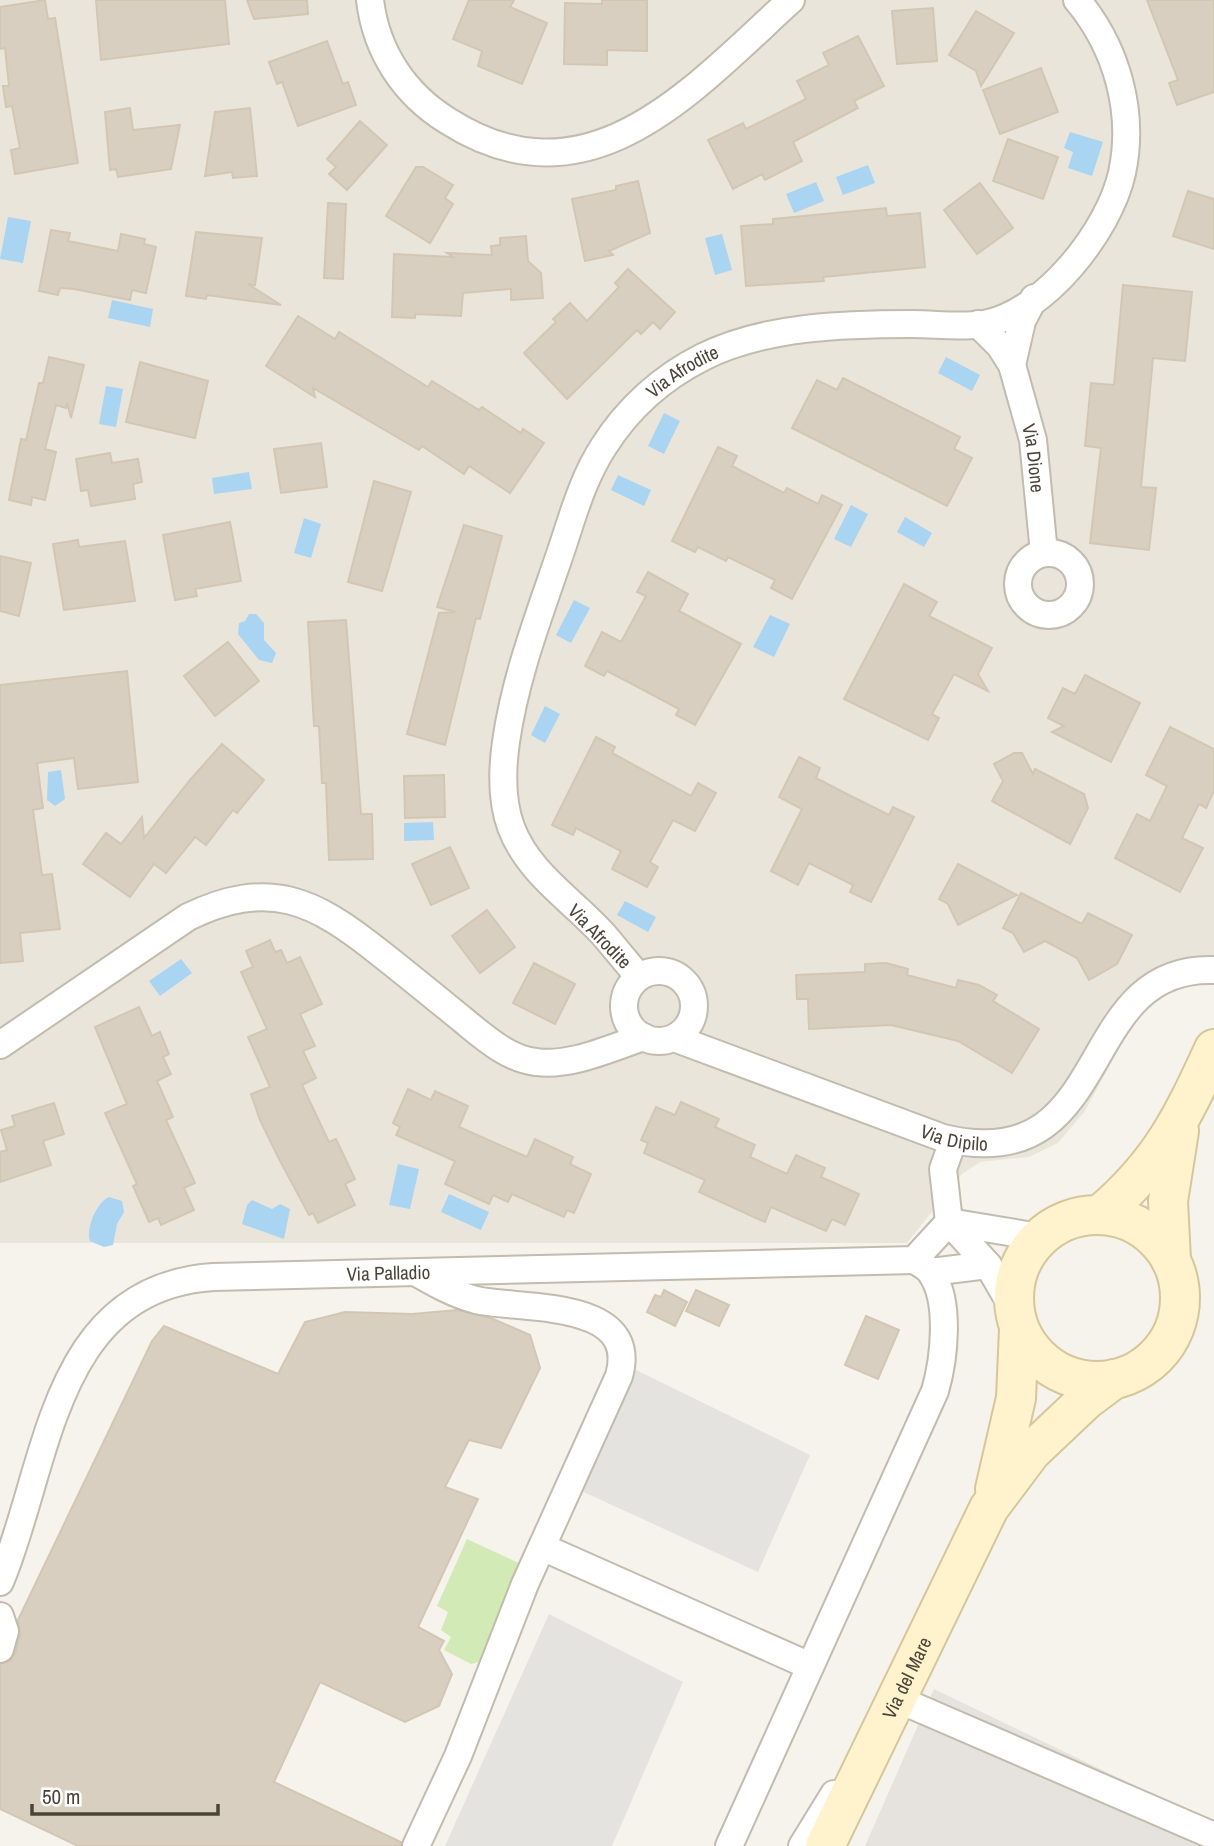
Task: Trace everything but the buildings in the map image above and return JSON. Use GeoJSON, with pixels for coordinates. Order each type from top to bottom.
{"type":"FeatureCollection","features":[{"type":"Feature","properties":{"kind":"main road"},"geometry":{"type":"LineString","coordinates":[[1101,1214],[1139,1179],[1181,1122],[1214,1049]]}},
{"type":"Feature","properties":{"kind":"main road"},"geometry":{"type":"LineString","coordinates":[[1171,1260],[1168,1201],[1181,1122]]}},
{"type":"Feature","properties":{"kind":"main road"},"geometry":{"type":"LineString","coordinates":[[1101,1214],[1123,1219],[1143,1228],[1159,1242],[1171,1260],[1179,1284],[1180,1310],[1172,1334],[1158,1355],[1138,1371],[1114,1379],[1085,1381],[1058,1372],[1035,1354],[1016,1319],[1014,1281],[1023,1257],[1039,1237],[1068,1220],[1101,1214]]}},
{"type":"Feature","properties":{"kind":"main road","name":"Via del Mare"},"geometry":{"type":"LineString","coordinates":[[989,1508],[1016,1398],[1016,1319]]}},
{"type":"Feature","properties":{"kind":"main road","name":"Via del Mare"},"geometry":{"type":"LineString","coordinates":[[825,1846],[989,1508],[1031,1452],[1086,1400],[1114,1379]]}},
{"type":"Feature","properties":{"kind":"street"},"geometry":{"type":"LineString","coordinates":[[370,0],[377,36],[389,61],[403,83],[426,106],[451,124],[509,149],[553,155],[600,144],[646,123],[687,94],[791,0]]}},
{"type":"Feature","properties":{"kind":"street","name":"Via Afrodite"},"geometry":{"type":"LineString","coordinates":[[639,977],[603,934],[570,905],[526,855],[512,829],[504,800],[506,740],[528,652],[580,494],[597,457],[621,421],[684,367],[727,346],[780,334],[844,327],[978,324],[1003,318],[1034,298],[1073,265],[1097,231],[1115,197],[1124,161],[1127,125],[1117,72],[1097,27],[1077,0]]}},
{"type":"Feature","properties":{"kind":"street","name":"Via Dione"},"geometry":{"type":"LineString","coordinates":[[1012,365],[1018,332],[1034,298]]}},
{"type":"Feature","properties":{"kind":"street","name":"Via Dione"},"geometry":{"type":"LineString","coordinates":[[978,324],[1000,346],[1012,365],[1033,440],[1044,553]]}},
{"type":"Feature","properties":{"kind":"street"},"geometry":{"type":"LineString","coordinates":[[0,1045],[188,917],[219,904],[257,896],[295,900],[341,922],[481,1034],[515,1056],[540,1063],[566,1061],[643,1037],[664,1041],[680,1034],[692,1021],[694,999],[683,980],[663,971],[639,977],[629,987],[624,1011],[627,1022],[643,1037]]}},
{"type":"Feature","properties":{"kind":"street","name":"Via Dipilo"},"geometry":{"type":"LineString","coordinates":[[680,1034],[715,1054],[953,1141],[1000,1142],[1043,1128],[1076,1094],[1116,1022],[1141,995],[1175,975],[1214,970]]}},
{"type":"Feature","properties":{"kind":"street"},"geometry":{"type":"LineString","coordinates":[[953,1141],[943,1169],[949,1222],[988,1265],[1016,1319]]}},
{"type":"Feature","properties":{"kind":"street"},"geometry":{"type":"LineString","coordinates":[[949,1222],[1039,1237]]}},
{"type":"Feature","properties":{"kind":"street"},"geometry":{"type":"LineString","coordinates":[[729,1846],[935,1391],[945,1339],[943,1314],[923,1266],[949,1222]]}},
{"type":"Feature","properties":{"kind":"street","name":"Via Palladio"},"geometry":{"type":"LineString","coordinates":[[0,1582],[18,1537],[55,1411],[68,1378],[92,1338],[126,1306],[166,1285],[196,1278],[416,1272],[988,1265]]}},
{"type":"Feature","properties":{"kind":"street"},"geometry":{"type":"LineString","coordinates":[[416,1272],[447,1290],[476,1300],[544,1305],[568,1311],[608,1330],[621,1345],[622,1361],[619,1376],[542,1547],[458,1756],[416,1846]]}},
{"type":"Feature","properties":{"kind":"street"},"geometry":{"type":"LineString","coordinates":[[542,1547],[810,1666]]}},
{"type":"Feature","properties":{"kind":"street"},"geometry":{"type":"LineString","coordinates":[[0,1616],[5,1631],[0,1649]]}},
{"type":"Feature","properties":{"kind":"street"},"geometry":{"type":"LineString","coordinates":[[895,1698],[1214,1836]]}},
{"type":"Feature","properties":{"kind":"street"},"geometry":{"type":"LineString","coordinates":[[802,1846],[824,1807],[875,1739]]}},
{"type":"Feature","properties":{"kind":"shaded area"},"geometry":{"type":"Polygon","coordinates":[[[0,0],[1214,0],[1214,981],[1181,985],[1151,1002],[1130,1028],[1085,1111],[1058,1143],[1029,1157],[980,1162],[962,1174],[907,1243],[0,1243],[0,0]]]}},
{"type":"Feature","properties":{"kind":"shaded area"},"geometry":{"type":"Polygon","coordinates":[[[634,1369],[810,1455],[758,1572],[577,1489],[634,1369]]]}},
{"type":"Feature","properties":{"kind":"shaded area"},"geometry":{"type":"Polygon","coordinates":[[[549,1614],[683,1682],[612,1846],[445,1846],[549,1614]]]}},
{"type":"Feature","properties":{"kind":"shaded area"},"geometry":{"type":"Polygon","coordinates":[[[934,1689],[1214,1824],[1214,1846],[865,1846],[934,1689]]]}},
{"type":"Feature","properties":{"kind":"green space"},"geometry":{"type":"Polygon","coordinates":[[[467,1539],[525,1566],[483,1661],[471,1664],[444,1650],[451,1637],[441,1630],[448,1612],[437,1606],[467,1539]]]}},
{"type":"Feature","properties":{"kind":"water"},"geometry":{"type":"Polygon","coordinates":[[[1070,132],[1103,142],[1092,176],[1068,168],[1073,152],[1064,148],[1070,132]]]}},
{"type":"Feature","properties":{"kind":"water"},"geometry":{"type":"Polygon","coordinates":[[[868,165],[875,183],[843,195],[836,177],[868,165]]]}},
{"type":"Feature","properties":{"kind":"water"},"geometry":{"type":"Polygon","coordinates":[[[816,182],[824,201],[794,213],[786,194],[816,182]]]}},
{"type":"Feature","properties":{"kind":"water"},"geometry":{"type":"Polygon","coordinates":[[[8,217],[31,221],[23,263],[0,259],[8,217]]]}},
{"type":"Feature","properties":{"kind":"water"},"geometry":{"type":"Polygon","coordinates":[[[722,234],[732,270],[715,275],[705,238],[722,234]]]}},
{"type":"Feature","properties":{"kind":"water"},"geometry":{"type":"Polygon","coordinates":[[[112,300],[153,309],[150,327],[108,318],[112,300]]]}},
{"type":"Feature","properties":{"kind":"water"},"geometry":{"type":"Polygon","coordinates":[[[946,357],[980,375],[972,391],[938,373],[946,357]]]}},
{"type":"Feature","properties":{"kind":"water"},"geometry":{"type":"Polygon","coordinates":[[[106,386],[123,389],[116,427],[99,424],[106,386]]]}},
{"type":"Feature","properties":{"kind":"water"},"geometry":{"type":"Polygon","coordinates":[[[664,413],[680,421],[664,454],[648,446],[664,413]]]}},
{"type":"Feature","properties":{"kind":"water"},"geometry":{"type":"Polygon","coordinates":[[[249,472],[252,489],[214,494],[212,478],[249,472]]]}},
{"type":"Feature","properties":{"kind":"water"},"geometry":{"type":"Polygon","coordinates":[[[618,475],[651,490],[644,506],[611,490],[618,475]]]}},
{"type":"Feature","properties":{"kind":"water"},"geometry":{"type":"Polygon","coordinates":[[[851,505],[868,514],[851,547],[834,539],[851,505]]]}},
{"type":"Feature","properties":{"kind":"water"},"geometry":{"type":"Polygon","coordinates":[[[905,517],[932,533],[924,547],[897,532],[905,517]]]}},
{"type":"Feature","properties":{"kind":"water"},"geometry":{"type":"Polygon","coordinates":[[[304,518],[321,524],[311,558],[294,553],[304,518]]]}},
{"type":"Feature","properties":{"kind":"water"},"geometry":{"type":"Polygon","coordinates":[[[574,600],[590,608],[571,643],[556,635],[574,600]]]}},
{"type":"Feature","properties":{"kind":"water"},"geometry":{"type":"Polygon","coordinates":[[[249,614],[256,614],[264,623],[264,640],[276,653],[272,663],[259,660],[238,634],[239,623],[245,621],[249,614]]]}},
{"type":"Feature","properties":{"kind":"water"},"geometry":{"type":"Polygon","coordinates":[[[770,615],[790,624],[774,657],[753,647],[770,615]]]}},
{"type":"Feature","properties":{"kind":"water"},"geometry":{"type":"Polygon","coordinates":[[[545,706],[560,714],[545,743],[531,735],[545,706]]]}},
{"type":"Feature","properties":{"kind":"water"},"geometry":{"type":"Polygon","coordinates":[[[61,770],[65,799],[55,806],[47,800],[48,772],[61,770]]]}},
{"type":"Feature","properties":{"kind":"water"},"geometry":{"type":"Polygon","coordinates":[[[433,822],[434,840],[404,841],[404,823],[433,822]]]}},
{"type":"Feature","properties":{"kind":"water"},"geometry":{"type":"Polygon","coordinates":[[[625,901],[656,917],[648,932],[617,915],[625,901]]]}},
{"type":"Feature","properties":{"kind":"water"},"geometry":{"type":"Polygon","coordinates":[[[181,959],[192,973],[160,996],[149,981],[181,959]]]}},
{"type":"Feature","properties":{"kind":"water"},"geometry":{"type":"Polygon","coordinates":[[[398,1164],[419,1169],[410,1209],[389,1205],[398,1164]]]}},
{"type":"Feature","properties":{"kind":"water"},"geometry":{"type":"Polygon","coordinates":[[[449,1194],[489,1212],[481,1230],[441,1212],[449,1194]]]}},
{"type":"Feature","properties":{"kind":"water"},"geometry":{"type":"Polygon","coordinates":[[[109,1197],[122,1201],[124,1212],[117,1224],[113,1245],[104,1247],[90,1241],[89,1229],[96,1210],[109,1197]]]}},
{"type":"Feature","properties":{"kind":"water"},"geometry":{"type":"Polygon","coordinates":[[[252,1200],[272,1209],[280,1204],[290,1209],[284,1239],[242,1224],[247,1205],[252,1200]]]}}]}
